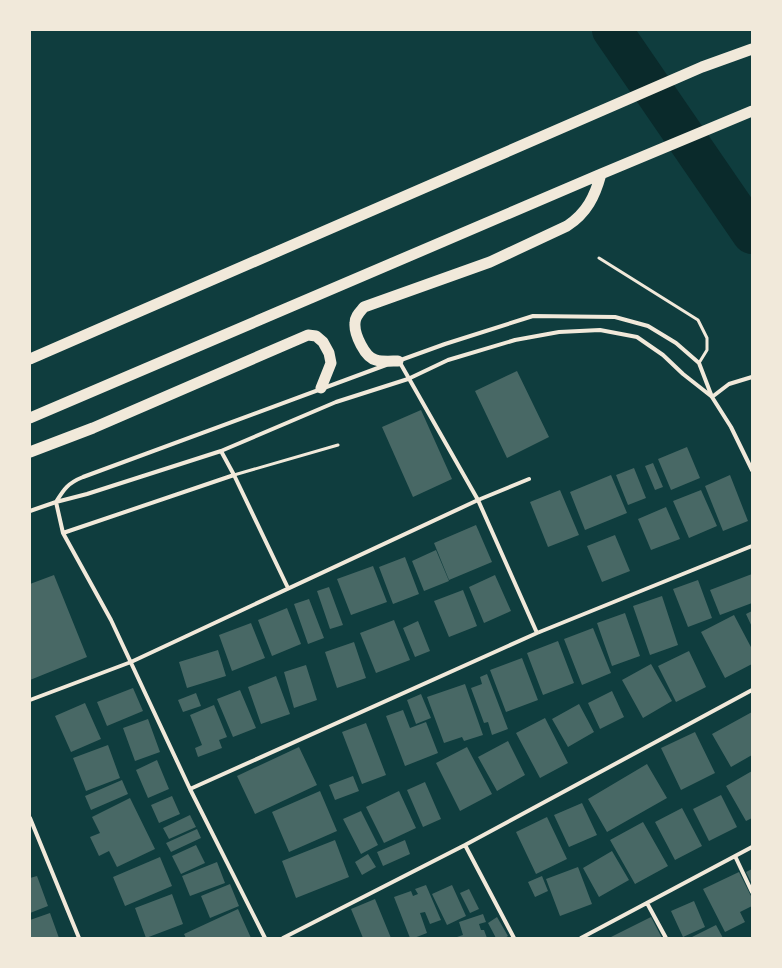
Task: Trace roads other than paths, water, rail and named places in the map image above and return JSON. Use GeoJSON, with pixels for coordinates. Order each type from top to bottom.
{"type":"FeatureCollection","features":[{"type":"Feature","properties":{"kind":"highway"},"geometry":{"type":"LineString","coordinates":[[30,359],[702,67],[752,49]]}},
{"type":"Feature","properties":{"kind":"highway"},"geometry":{"type":"LineString","coordinates":[[30,418],[752,110]]}},
{"type":"Feature","properties":{"kind":"highway"},"geometry":{"type":"LineString","coordinates":[[398,361],[375,360],[367,354],[360,344],[355,332],[355,322],[358,314],[364,307],[490,262],[568,226],[578,219],[594,196],[601,174]]}},
{"type":"Feature","properties":{"kind":"highway"},"geometry":{"type":"LineString","coordinates":[[30,452],[93,428],[308,335],[316,336],[323,342],[329,353],[331,363],[321,388]]}},
{"type":"Feature","properties":{"kind":"street"},"geometry":{"type":"LineString","coordinates":[[265,938],[190,789],[111,620],[63,533],[56,502],[71,482],[321,388],[445,344],[533,316],[615,317],[648,326],[676,343],[699,363],[712,397],[731,426],[752,470]]}},
{"type":"Feature","properties":{"kind":"street"},"geometry":{"type":"LineString","coordinates":[[30,511],[221,451],[336,402],[408,379],[448,360],[515,340],[559,332],[600,330],[637,337],[663,355],[683,374],[712,397]]}},
{"type":"Feature","properties":{"kind":"street"},"geometry":{"type":"LineString","coordinates":[[398,361],[478,500],[537,633]]}},
{"type":"Feature","properties":{"kind":"street"},"geometry":{"type":"LineString","coordinates":[[712,397],[728,384],[752,377]]}},
{"type":"Feature","properties":{"kind":"street"},"geometry":{"type":"LineString","coordinates":[[221,451],[288,588]]}},
{"type":"Feature","properties":{"kind":"street"},"geometry":{"type":"LineString","coordinates":[[63,533],[234,475]]}},
{"type":"Feature","properties":{"kind":"street"},"geometry":{"type":"LineString","coordinates":[[30,700],[131,662],[478,500],[529,479]]}},
{"type":"Feature","properties":{"kind":"street"},"geometry":{"type":"LineString","coordinates":[[190,789],[537,633],[752,546]]}},
{"type":"Feature","properties":{"kind":"street"},"geometry":{"type":"LineString","coordinates":[[283,938],[465,845],[752,690]]}},
{"type":"Feature","properties":{"kind":"street"},"geometry":{"type":"LineString","coordinates":[[30,818],[79,938]]}},
{"type":"Feature","properties":{"kind":"street"},"geometry":{"type":"LineString","coordinates":[[465,845],[514,938]]}},
{"type":"Feature","properties":{"kind":"street"},"geometry":{"type":"LineString","coordinates":[[581,938],[752,847]]}},
{"type":"Feature","properties":{"kind":"street"},"geometry":{"type":"LineString","coordinates":[[735,856],[752,892]]}},
{"type":"Feature","properties":{"kind":"street"},"geometry":{"type":"LineString","coordinates":[[647,903],[666,938]]}},
{"type":"Feature","properties":{"kind":"lane"},"geometry":{"type":"LineString","coordinates":[[599,258],[698,320],[707,338],[707,350],[699,363]]}},
{"type":"Feature","properties":{"kind":"lane"},"geometry":{"type":"LineString","coordinates":[[234,475],[338,445]]}},
{"type":"Feature","properties":{"kind":"waterway"},"geometry":{"type":"LineString","coordinates":[[612,30],[752,234]]}}]}
